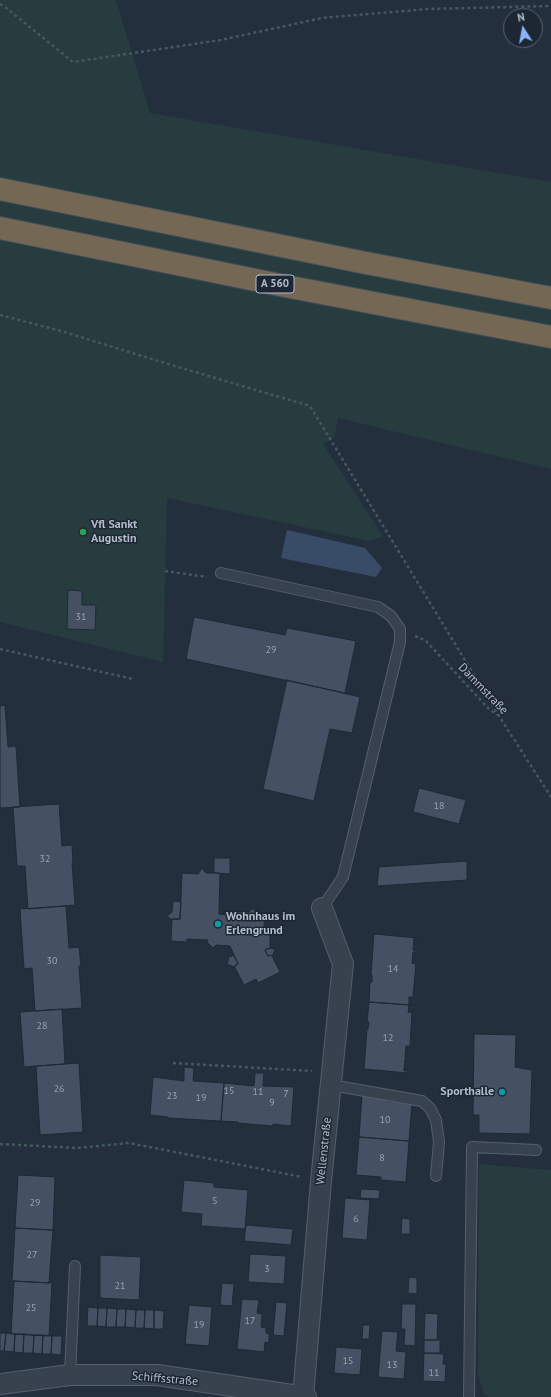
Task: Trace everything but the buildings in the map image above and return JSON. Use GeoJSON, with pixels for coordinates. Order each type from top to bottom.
{"type":"FeatureCollection","features":[{"type":"Feature","properties":{"kind":"highway"},"geometry":{"type":"LineString","coordinates":[[0,189],[366,264],[551,298]]}},
{"type":"Feature","properties":{"kind":"highway","name":"A 560"},"geometry":{"type":"LineString","coordinates":[[0,228],[280,285],[551,337]]}},
{"type":"Feature","properties":{"kind":"street","name":"Wellenstraße"},"geometry":{"type":"LineString","coordinates":[[303,1397],[321,1180],[343,964],[322,908]]}},
{"type":"Feature","properties":{"kind":"street","name":"Schiffsstraße"},"geometry":{"type":"LineString","coordinates":[[10,1388],[70,1375],[157,1375],[306,1397]]}},
{"type":"Feature","properties":{"kind":"lane"},"geometry":{"type":"LineString","coordinates":[[221,572],[378,607],[391,616],[400,629],[400,642],[343,877],[322,908]]}},
{"type":"Feature","properties":{"kind":"lane"},"geometry":{"type":"LineString","coordinates":[[332,1079],[422,1101],[430,1108],[436,1120],[439,1142],[436,1176]]}},
{"type":"Feature","properties":{"kind":"lane"},"geometry":{"type":"LineString","coordinates":[[469,1397],[472,1147],[536,1150]]}},
{"type":"Feature","properties":{"kind":"lane"},"geometry":{"type":"LineString","coordinates":[[70,1375],[75,1266]]}},
{"type":"Feature","properties":{"kind":"path"},"geometry":{"type":"LineString","coordinates":[[0,4],[73,62],[221,40],[322,18],[427,9],[551,6]]}},
{"type":"Feature","properties":{"kind":"path"},"geometry":{"type":"LineString","coordinates":[[0,315],[61,331],[310,406],[499,716]]}},
{"type":"Feature","properties":{"kind":"path"},"geometry":{"type":"LineString","coordinates":[[165,571],[210,577],[221,572]]}},
{"type":"Feature","properties":{"kind":"path","name":"Dammstraße"},"geometry":{"type":"LineString","coordinates":[[400,629],[426,641],[488,708],[499,716],[551,797]]}},
{"type":"Feature","properties":{"kind":"path"},"geometry":{"type":"LineString","coordinates":[[0,649],[133,678]]}},
{"type":"Feature","properties":{"kind":"path"},"geometry":{"type":"LineString","coordinates":[[173,1063],[332,1079]]}},
{"type":"Feature","properties":{"kind":"path"},"geometry":{"type":"LineString","coordinates":[[0,1144],[77,1148],[129,1143],[321,1180]]}},
{"type":"Feature","properties":{"kind":"green space"},"geometry":{"type":"Polygon","coordinates":[[[0,0],[116,0],[150,113],[551,182],[551,469],[338,418],[334,438],[323,444],[383,536],[370,541],[167,498],[163,662],[0,622],[0,0]]]}},
{"type":"Feature","properties":{"kind":"green space"},"geometry":{"type":"Polygon","coordinates":[[[479,1164],[551,1170],[551,1397],[489,1397],[484,1394],[478,1375],[479,1164]]]}},
{"type":"Feature","properties":{"kind":"water"},"geometry":{"type":"Polygon","coordinates":[[[287,530],[365,548],[382,568],[376,577],[281,558],[287,530]]]}},
{"type":"Feature","properties":{"kind":"place","name":"Vfl Sankt Augustin"},"geometry":{"type":"Point","coordinates":[83,532]}},
{"type":"Feature","properties":{"kind":"place","name":"Wohnhaus im Erlengrund"},"geometry":{"type":"Point","coordinates":[218,924]}},
{"type":"Feature","properties":{"kind":"place","name":"Sporthalle"},"geometry":{"type":"Point","coordinates":[502,1092]}}]}
